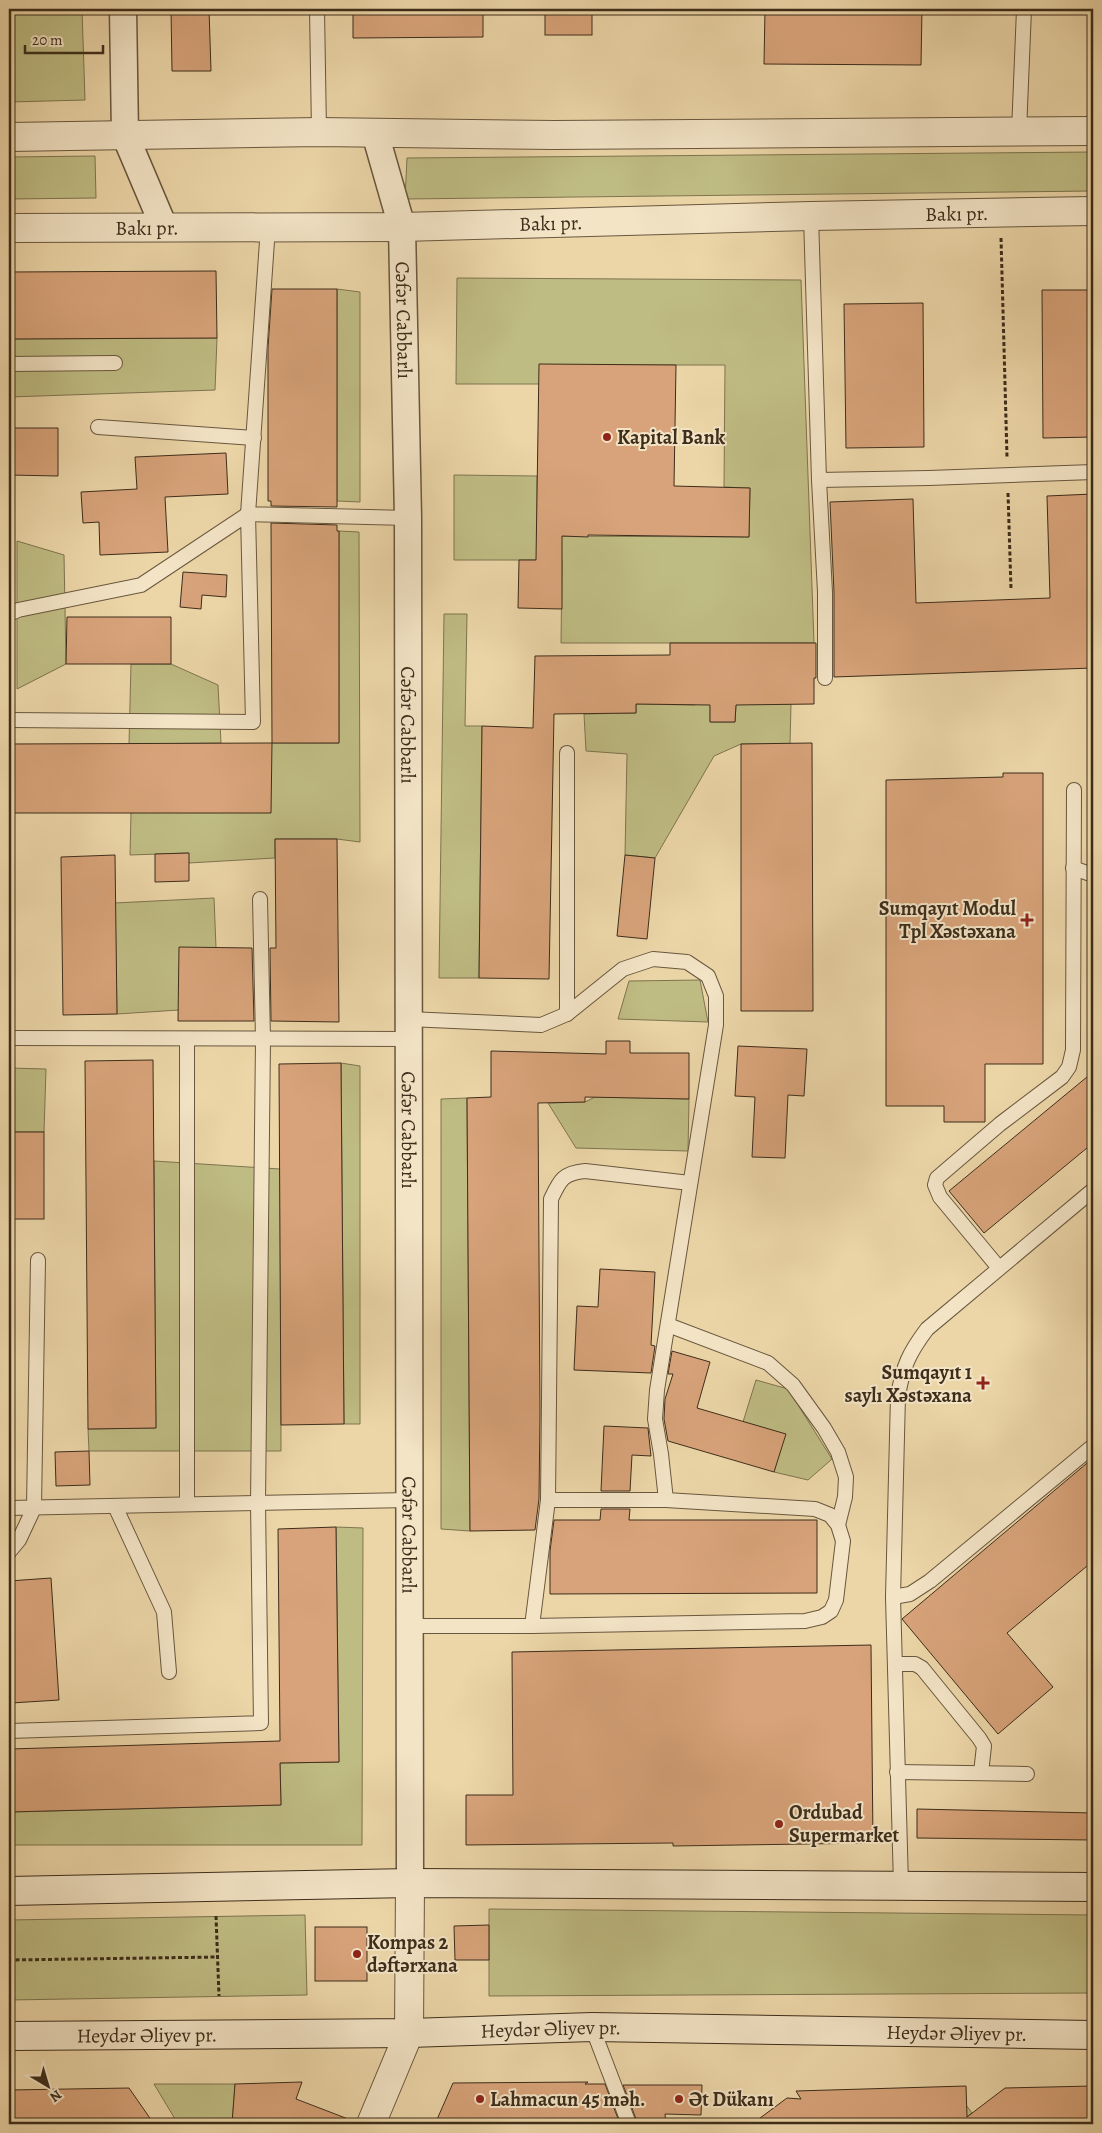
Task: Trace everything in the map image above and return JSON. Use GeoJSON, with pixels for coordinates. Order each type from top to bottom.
{"type":"FeatureCollection","features":[{"type":"Feature","properties":{"kind":"street"},"geometry":{"type":"LineString","coordinates":[[123,9],[125,135],[164,227]]}},
{"type":"Feature","properties":{"kind":"street"},"geometry":{"type":"LineString","coordinates":[[9,137],[319,132],[564,135],[1093,131]]}},
{"type":"Feature","properties":{"kind":"street","name":"Cəfər Cabbarlı"},"geometry":{"type":"LineString","coordinates":[[371,2124],[409,2033],[410,1883],[408,518],[402,227],[375,133]]}},
{"type":"Feature","properties":{"kind":"street","name":"Bakı pr."},"geometry":{"type":"LineString","coordinates":[[9,228],[402,227],[811,216],[1093,211]]}},
{"type":"Feature","properties":{"kind":"street"},"geometry":{"type":"LineString","coordinates":[[9,1891],[410,1883],[1093,1887]]}},
{"type":"Feature","properties":{"kind":"street","name":"Heydər Əliyev pr."},"geometry":{"type":"LineString","coordinates":[[9,2036],[409,2033],[592,2027],[1093,2035]]}},
{"type":"Feature","properties":{"kind":"lane"},"geometry":{"type":"LineString","coordinates":[[317,9],[319,132]]}},
{"type":"Feature","properties":{"kind":"lane"},"geometry":{"type":"LineString","coordinates":[[1019,132],[1024,9]]}},
{"type":"Feature","properties":{"kind":"lane"},"geometry":{"type":"LineString","coordinates":[[811,216],[819,480],[825,592],[825,678]]}},
{"type":"Feature","properties":{"kind":"lane"},"geometry":{"type":"LineString","coordinates":[[9,720],[253,722],[248,514],[268,227]]}},
{"type":"Feature","properties":{"kind":"lane"},"geometry":{"type":"LineString","coordinates":[[9,364],[115,363]]}},
{"type":"Feature","properties":{"kind":"lane"},"geometry":{"type":"LineString","coordinates":[[98,426],[254,438]]}},
{"type":"Feature","properties":{"kind":"lane"},"geometry":{"type":"LineString","coordinates":[[819,480],[1093,472]]}},
{"type":"Feature","properties":{"kind":"lane"},"geometry":{"type":"LineString","coordinates":[[9,614],[18,610],[141,585],[248,514],[408,518]]}},
{"type":"Feature","properties":{"kind":"lane"},"geometry":{"type":"LineString","coordinates":[[567,753],[567,1014]]}},
{"type":"Feature","properties":{"kind":"lane"},"geometry":{"type":"LineString","coordinates":[[999,1268],[940,1197],[935,1185],[937,1178],[1000,1124],[1062,1077],[1069,1067],[1073,1050],[1072,868],[1074,790]]}},
{"type":"Feature","properties":{"kind":"lane"},"geometry":{"type":"LineString","coordinates":[[1072,868],[1093,875]]}},
{"type":"Feature","properties":{"kind":"lane"},"geometry":{"type":"LineString","coordinates":[[9,1731],[261,1723],[258,1502],[263,1039],[260,899]]}},
{"type":"Feature","properties":{"kind":"lane"},"geometry":{"type":"LineString","coordinates":[[9,1038],[263,1039],[408,1029],[541,1025],[567,1014],[623,969],[653,959],[687,962],[708,976],[716,996],[716,1025],[657,1390],[655,1419],[666,1500]]}},
{"type":"Feature","properties":{"kind":"lane"},"geometry":{"type":"LineString","coordinates":[[187,1039],[187,1504]]}},
{"type":"Feature","properties":{"kind":"lane"},"geometry":{"type":"LineString","coordinates":[[532,1626],[548,1500],[551,1199],[559,1182],[570,1172],[585,1171],[690,1182]]}},
{"type":"Feature","properties":{"kind":"lane"},"geometry":{"type":"LineString","coordinates":[[901,1885],[894,1597],[898,1396],[903,1369],[914,1346],[927,1329],[1093,1190]]}},
{"type":"Feature","properties":{"kind":"lane"},"geometry":{"type":"LineString","coordinates":[[9,1552],[19,1540],[34,1508],[38,1260]]}},
{"type":"Feature","properties":{"kind":"lane"},"geometry":{"type":"LineString","coordinates":[[668,1325],[768,1363],[793,1385],[824,1428],[846,1477],[845,1497],[838,1525]]}},
{"type":"Feature","properties":{"kind":"lane"},"geometry":{"type":"LineString","coordinates":[[894,1597],[910,1594],[930,1581],[1093,1446]]}},
{"type":"Feature","properties":{"kind":"lane"},"geometry":{"type":"LineString","coordinates":[[9,1508],[409,1500]]}},
{"type":"Feature","properties":{"kind":"lane"},"geometry":{"type":"LineString","coordinates":[[410,1626],[532,1626],[805,1621],[822,1617],[831,1611],[836,1600],[843,1541],[838,1525],[830,1515],[815,1509],[666,1500],[548,1500]]}},
{"type":"Feature","properties":{"kind":"lane"},"geometry":{"type":"LineString","coordinates":[[115,1506],[164,1612],[169,1672]]}},
{"type":"Feature","properties":{"kind":"lane"},"geometry":{"type":"LineString","coordinates":[[895,1664],[915,1664],[922,1668],[979,1738],[984,1746],[981,1773]]}},
{"type":"Feature","properties":{"kind":"lane"},"geometry":{"type":"LineString","coordinates":[[897,1772],[1027,1774]]}},
{"type":"Feature","properties":{"kind":"lane"},"geometry":{"type":"LineString","coordinates":[[592,2027],[629,2124]]}},
{"type":"Feature","properties":{"kind":"path"},"geometry":{"type":"LineString","coordinates":[[1000,213],[1007,460]]}},
{"type":"Feature","properties":{"kind":"path"},"geometry":{"type":"LineString","coordinates":[[1008,490],[1011,589]]}},
{"type":"Feature","properties":{"kind":"path"},"geometry":{"type":"LineString","coordinates":[[216,1916],[219,1996]]}},
{"type":"Feature","properties":{"kind":"path"},"geometry":{"type":"LineString","coordinates":[[9,1960],[218,1957]]}},
{"type":"Feature","properties":{"kind":"shaded area"},"geometry":{"type":"Polygon","coordinates":[[[18,9],[82,9],[85,100],[9,102],[9,15],[18,9]]]}},
{"type":"Feature","properties":{"kind":"shaded area"},"geometry":{"type":"Polygon","coordinates":[[[1093,152],[1093,191],[405,199],[407,158],[1093,152]]]}},
{"type":"Feature","properties":{"kind":"shaded area"},"geometry":{"type":"Polygon","coordinates":[[[95,156],[96,198],[9,199],[9,157],[95,156]]]}},
{"type":"Feature","properties":{"kind":"shaded area"},"geometry":{"type":"Polygon","coordinates":[[[457,278],[801,280],[814,643],[561,643],[562,560],[454,560],[454,475],[537,476],[537,536],[749,537],[750,488],[724,487],[725,365],[593,365],[539,384],[456,384],[457,278]]]}},
{"type":"Feature","properties":{"kind":"shaded area"},"geometry":{"type":"Polygon","coordinates":[[[337,289],[360,292],[360,502],[337,501],[337,289]]]}},
{"type":"Feature","properties":{"kind":"shaded area"},"geometry":{"type":"Polygon","coordinates":[[[217,338],[215,390],[9,397],[9,339],[217,338]]]}},
{"type":"Feature","properties":{"kind":"shaded area"},"geometry":{"type":"Polygon","coordinates":[[[339,531],[359,532],[360,842],[337,839],[275,839],[275,858],[189,863],[188,853],[130,855],[131,813],[272,743],[339,743],[339,531]]]}},
{"type":"Feature","properties":{"kind":"shaded area"},"geometry":{"type":"Polygon","coordinates":[[[17,541],[64,555],[66,664],[17,689],[17,541]]]}},
{"type":"Feature","properties":{"kind":"shaded area"},"geometry":{"type":"Polygon","coordinates":[[[444,614],[467,614],[465,726],[482,726],[479,978],[439,978],[444,614]]]}},
{"type":"Feature","properties":{"kind":"shaded area"},"geometry":{"type":"Polygon","coordinates":[[[131,664],[171,664],[218,685],[221,743],[129,744],[131,664]]]}},
{"type":"Feature","properties":{"kind":"shaded area"},"geometry":{"type":"Polygon","coordinates":[[[711,678],[710,722],[735,722],[736,704],[791,704],[790,744],[741,744],[714,756],[655,858],[625,855],[627,754],[586,751],[584,714],[636,713],[636,704],[695,705],[711,678]]]}},
{"type":"Feature","properties":{"kind":"shaded area"},"geometry":{"type":"Polygon","coordinates":[[[214,898],[216,948],[179,1010],[117,1014],[115,903],[214,898]]]}},
{"type":"Feature","properties":{"kind":"shaded area"},"geometry":{"type":"Polygon","coordinates":[[[700,980],[708,1022],[618,1019],[629,981],[700,980]]]}},
{"type":"Feature","properties":{"kind":"shaded area"},"geometry":{"type":"Polygon","coordinates":[[[341,1063],[360,1066],[360,1424],[344,1424],[341,1063]]]}},
{"type":"Feature","properties":{"kind":"shaded area"},"geometry":{"type":"Polygon","coordinates":[[[9,1068],[46,1069],[44,1132],[9,1132],[9,1068]]]}},
{"type":"Feature","properties":{"kind":"shaded area"},"geometry":{"type":"Polygon","coordinates":[[[595,1097],[689,1099],[688,1151],[576,1148],[548,1103],[585,1102],[595,1097]]]}},
{"type":"Feature","properties":{"kind":"shaded area"},"geometry":{"type":"Polygon","coordinates":[[[467,1098],[470,1531],[441,1529],[441,1099],[467,1098]]]}},
{"type":"Feature","properties":{"kind":"shaded area"},"geometry":{"type":"Polygon","coordinates":[[[154,1161],[280,1169],[281,1451],[89,1451],[88,1429],[156,1428],[154,1161]]]}},
{"type":"Feature","properties":{"kind":"shaded area"},"geometry":{"type":"Polygon","coordinates":[[[756,1380],[788,1389],[832,1459],[808,1480],[774,1472],[785,1434],[743,1422],[756,1380]]]}},
{"type":"Feature","properties":{"kind":"shaded area"},"geometry":{"type":"Polygon","coordinates":[[[336,1527],[363,1528],[362,1845],[9,1845],[9,1812],[281,1805],[280,1763],[339,1762],[336,1527]]]}},
{"type":"Feature","properties":{"kind":"shaded area"},"geometry":{"type":"Polygon","coordinates":[[[489,1909],[1093,1915],[1093,1993],[489,1996],[489,1909]]]}},
{"type":"Feature","properties":{"kind":"shaded area"},"geometry":{"type":"Polygon","coordinates":[[[305,1915],[307,1995],[9,2000],[9,1920],[305,1915]]]}},
{"type":"Feature","properties":{"kind":"shaded area"},"geometry":{"type":"Polygon","coordinates":[[[154,2084],[235,2084],[232,2124],[178,2124],[154,2084]]]}},
{"type":"Feature","properties":{"kind":"shaded area"},"geometry":{"type":"Polygon","coordinates":[[[966,2105],[972,2113],[957,2124],[819,2123],[875,2121],[885,2123],[966,2105]]]}},
{"type":"Feature","properties":{"kind":"building"},"geometry":{"type":"Polygon","coordinates":[[[171,9],[209,9],[211,71],[172,71],[171,9]]]}},
{"type":"Feature","properties":{"kind":"building"},"geometry":{"type":"Polygon","coordinates":[[[353,9],[483,9],[483,37],[353,38],[353,9]]]}},
{"type":"Feature","properties":{"kind":"building"},"geometry":{"type":"Polygon","coordinates":[[[545,9],[592,9],[592,35],[545,35],[545,9]]]}},
{"type":"Feature","properties":{"kind":"building"},"geometry":{"type":"Polygon","coordinates":[[[765,9],[922,9],[921,65],[764,64],[765,9]]]}},
{"type":"Feature","properties":{"kind":"building"},"geometry":{"type":"Polygon","coordinates":[[[216,271],[217,338],[9,339],[9,272],[216,271]]]}},
{"type":"Feature","properties":{"kind":"building"},"geometry":{"type":"Polygon","coordinates":[[[272,289],[337,289],[337,507],[271,506],[271,501],[268,501],[268,348],[272,289]]]}},
{"type":"Feature","properties":{"kind":"building"},"geometry":{"type":"Polygon","coordinates":[[[1042,290],[1093,290],[1093,437],[1043,438],[1042,290]]]}},
{"type":"Feature","properties":{"kind":"building"},"geometry":{"type":"Polygon","coordinates":[[[923,303],[924,447],[846,448],[844,304],[923,303]]]}},
{"type":"Feature","properties":{"kind":"building","name":"Kapital Bank"},"geometry":{"type":"Polygon","coordinates":[[[539,364],[676,365],[674,486],[750,488],[749,537],[562,536],[562,609],[518,608],[519,560],[536,560],[539,364]]]}},
{"type":"Feature","properties":{"kind":"building"},"geometry":{"type":"Polygon","coordinates":[[[9,428],[58,428],[58,476],[9,475],[9,428]]]}},
{"type":"Feature","properties":{"kind":"building"},"geometry":{"type":"Polygon","coordinates":[[[226,453],[228,494],[165,497],[168,552],[100,555],[99,522],[83,523],[81,492],[137,489],[135,457],[226,453]]]}},
{"type":"Feature","properties":{"kind":"building"},"geometry":{"type":"Polygon","coordinates":[[[1093,494],[1093,668],[834,677],[834,592],[830,502],[913,499],[916,603],[1050,598],[1047,496],[1093,494]]]}},
{"type":"Feature","properties":{"kind":"building"},"geometry":{"type":"Polygon","coordinates":[[[271,523],[337,525],[337,531],[339,531],[339,743],[272,743],[271,523]]]}},
{"type":"Feature","properties":{"kind":"building"},"geometry":{"type":"Polygon","coordinates":[[[183,572],[227,575],[226,597],[202,595],[201,609],[180,607],[183,572]]]}},
{"type":"Feature","properties":{"kind":"building"},"geometry":{"type":"Polygon","coordinates":[[[67,617],[171,617],[171,664],[66,664],[67,617]]]}},
{"type":"Feature","properties":{"kind":"building"},"geometry":{"type":"Polygon","coordinates":[[[670,643],[816,643],[814,704],[736,705],[735,722],[710,722],[710,705],[636,704],[636,713],[554,714],[549,979],[479,978],[482,726],[533,728],[535,656],[670,655],[670,643]]]}},
{"type":"Feature","properties":{"kind":"building"},"geometry":{"type":"Polygon","coordinates":[[[272,743],[271,813],[9,813],[9,744],[272,743]]]}},
{"type":"Feature","properties":{"kind":"building"},"geometry":{"type":"Polygon","coordinates":[[[812,743],[813,1011],[741,1011],[741,744],[812,743]]]}},
{"type":"Feature","properties":{"kind":"building"},"geometry":{"type":"Polygon","coordinates":[[[1003,773],[1043,773],[1043,1064],[985,1064],[985,1122],[944,1122],[944,1106],[886,1106],[886,780],[1003,777],[1003,773]]]}},
{"type":"Feature","properties":{"kind":"building"},"geometry":{"type":"Polygon","coordinates":[[[275,839],[337,839],[339,1022],[271,1021],[270,948],[276,948],[275,839]]]}},
{"type":"Feature","properties":{"kind":"building"},"geometry":{"type":"Polygon","coordinates":[[[189,853],[189,881],[155,882],[155,854],[189,853]]]}},
{"type":"Feature","properties":{"kind":"building"},"geometry":{"type":"Polygon","coordinates":[[[115,855],[117,1014],[63,1015],[61,857],[115,855]]]}},
{"type":"Feature","properties":{"kind":"building"},"geometry":{"type":"Polygon","coordinates":[[[625,855],[655,858],[647,939],[617,936],[625,855]]]}},
{"type":"Feature","properties":{"kind":"building"},"geometry":{"type":"Polygon","coordinates":[[[179,947],[252,948],[254,1021],[178,1021],[179,947]]]}},
{"type":"Feature","properties":{"kind":"building"},"geometry":{"type":"Polygon","coordinates":[[[606,1041],[630,1041],[630,1053],[689,1053],[689,1099],[585,1097],[585,1102],[538,1103],[540,1413],[539,1499],[535,1530],[470,1531],[467,1098],[491,1097],[491,1051],[606,1054],[606,1041]]]}},
{"type":"Feature","properties":{"kind":"building"},"geometry":{"type":"Polygon","coordinates":[[[738,1046],[807,1049],[804,1096],[788,1095],[785,1158],[752,1157],[755,1097],[735,1096],[738,1046]]]}},
{"type":"Feature","properties":{"kind":"building"},"geometry":{"type":"Polygon","coordinates":[[[153,1060],[156,1428],[88,1429],[85,1061],[153,1060]]]}},
{"type":"Feature","properties":{"kind":"building"},"geometry":{"type":"Polygon","coordinates":[[[341,1063],[344,1424],[281,1425],[279,1064],[341,1063]]]}},
{"type":"Feature","properties":{"kind":"building"},"geometry":{"type":"Polygon","coordinates":[[[1093,1072],[1093,1143],[984,1233],[949,1191],[1093,1072]]]}},
{"type":"Feature","properties":{"kind":"building"},"geometry":{"type":"Polygon","coordinates":[[[9,1132],[44,1132],[44,1219],[9,1219],[9,1132]]]}},
{"type":"Feature","properties":{"kind":"building"},"geometry":{"type":"Polygon","coordinates":[[[600,1269],[655,1272],[651,1345],[655,1346],[651,1373],[574,1370],[577,1306],[598,1307],[600,1269]]]}},
{"type":"Feature","properties":{"kind":"building"},"geometry":{"type":"Polygon","coordinates":[[[672,1351],[710,1362],[697,1408],[786,1434],[774,1472],[668,1441],[664,1419],[665,1399],[673,1374],[668,1374],[672,1351]]]}},
{"type":"Feature","properties":{"kind":"building"},"geometry":{"type":"Polygon","coordinates":[[[604,1426],[648,1428],[651,1456],[632,1455],[630,1491],[601,1491],[604,1426]]]}},
{"type":"Feature","properties":{"kind":"building"},"geometry":{"type":"Polygon","coordinates":[[[89,1451],[90,1485],[56,1486],[55,1452],[89,1451]]]}},
{"type":"Feature","properties":{"kind":"building"},"geometry":{"type":"Polygon","coordinates":[[[1093,1458],[1093,1561],[1007,1633],[1053,1687],[998,1734],[902,1619],[1093,1458]]]}},
{"type":"Feature","properties":{"kind":"building"},"geometry":{"type":"Polygon","coordinates":[[[601,1509],[630,1509],[629,1520],[817,1520],[817,1593],[550,1594],[550,1551],[554,1520],[600,1520],[601,1509]]]}},
{"type":"Feature","properties":{"kind":"building"},"geometry":{"type":"Polygon","coordinates":[[[336,1527],[339,1762],[280,1763],[281,1805],[9,1812],[9,1749],[280,1741],[278,1529],[336,1527]]]}},
{"type":"Feature","properties":{"kind":"building"},"geometry":{"type":"Polygon","coordinates":[[[51,1578],[59,1700],[11,1703],[9,1581],[51,1578]]]}},
{"type":"Feature","properties":{"kind":"building"},"geometry":{"type":"Polygon","coordinates":[[[871,1645],[873,1843],[673,1846],[673,1843],[466,1845],[466,1795],[513,1795],[512,1652],[871,1645]]]}},
{"type":"Feature","properties":{"kind":"building"},"geometry":{"type":"Polygon","coordinates":[[[917,1809],[1093,1813],[1093,1840],[917,1838],[917,1809]]]}},
{"type":"Feature","properties":{"kind":"building"},"geometry":{"type":"Polygon","coordinates":[[[489,1925],[489,1960],[455,1960],[454,1926],[489,1925]]]}},
{"type":"Feature","properties":{"kind":"building"},"geometry":{"type":"Polygon","coordinates":[[[315,1927],[367,1927],[367,1981],[315,1981],[315,1927]]]}},
{"type":"Feature","properties":{"kind":"building"},"geometry":{"type":"Polygon","coordinates":[[[302,2082],[296,2099],[356,2122],[356,2124],[232,2124],[235,2084],[302,2082]]]}},
{"type":"Feature","properties":{"kind":"building"},"geometry":{"type":"Polygon","coordinates":[[[588,2082],[585,2084],[605,2084],[620,2124],[435,2124],[453,2083],[588,2082]]]}},
{"type":"Feature","properties":{"kind":"building"},"geometry":{"type":"Polygon","coordinates":[[[623,2085],[702,2085],[701,2115],[665,2114],[666,2124],[638,2124],[623,2085]]]}},
{"type":"Feature","properties":{"kind":"building"},"geometry":{"type":"Polygon","coordinates":[[[966,2086],[967,2117],[1005,2088],[1093,2086],[1093,2124],[957,2124],[961,2121],[885,2123],[885,2120],[820,2124],[752,2124],[787,2098],[801,2099],[796,2091],[966,2086]]]}},
{"type":"Feature","properties":{"kind":"building"},"geometry":{"type":"Polygon","coordinates":[[[129,2088],[154,2124],[9,2124],[9,2090],[129,2088]]]}},
{"type":"Feature","properties":{"kind":"place","name":"Kapital Bank"},"geometry":{"type":"Point","coordinates":[607,437]}},
{"type":"Feature","properties":{"kind":"place","name":"Sumqayıt Modul Tpl Xəstəxana"},"geometry":{"type":"Point","coordinates":[1027,920]}},
{"type":"Feature","properties":{"kind":"place","name":"Sumqayıt 1 saylı Xəstəxana"},"geometry":{"type":"Point","coordinates":[983,1383]}},
{"type":"Feature","properties":{"kind":"place","name":"Ordubad Supermarket"},"geometry":{"type":"Point","coordinates":[779,1824]}},
{"type":"Feature","properties":{"kind":"place","name":"Kompas 2 dəftərxana"},"geometry":{"type":"Point","coordinates":[357,1954]}},
{"type":"Feature","properties":{"kind":"place","name":"Lahmacun 45 mәh."},"geometry":{"type":"Point","coordinates":[480,2099]}},
{"type":"Feature","properties":{"kind":"place","name":"Әt Dükanı"},"geometry":{"type":"Point","coordinates":[679,2099]}}]}
